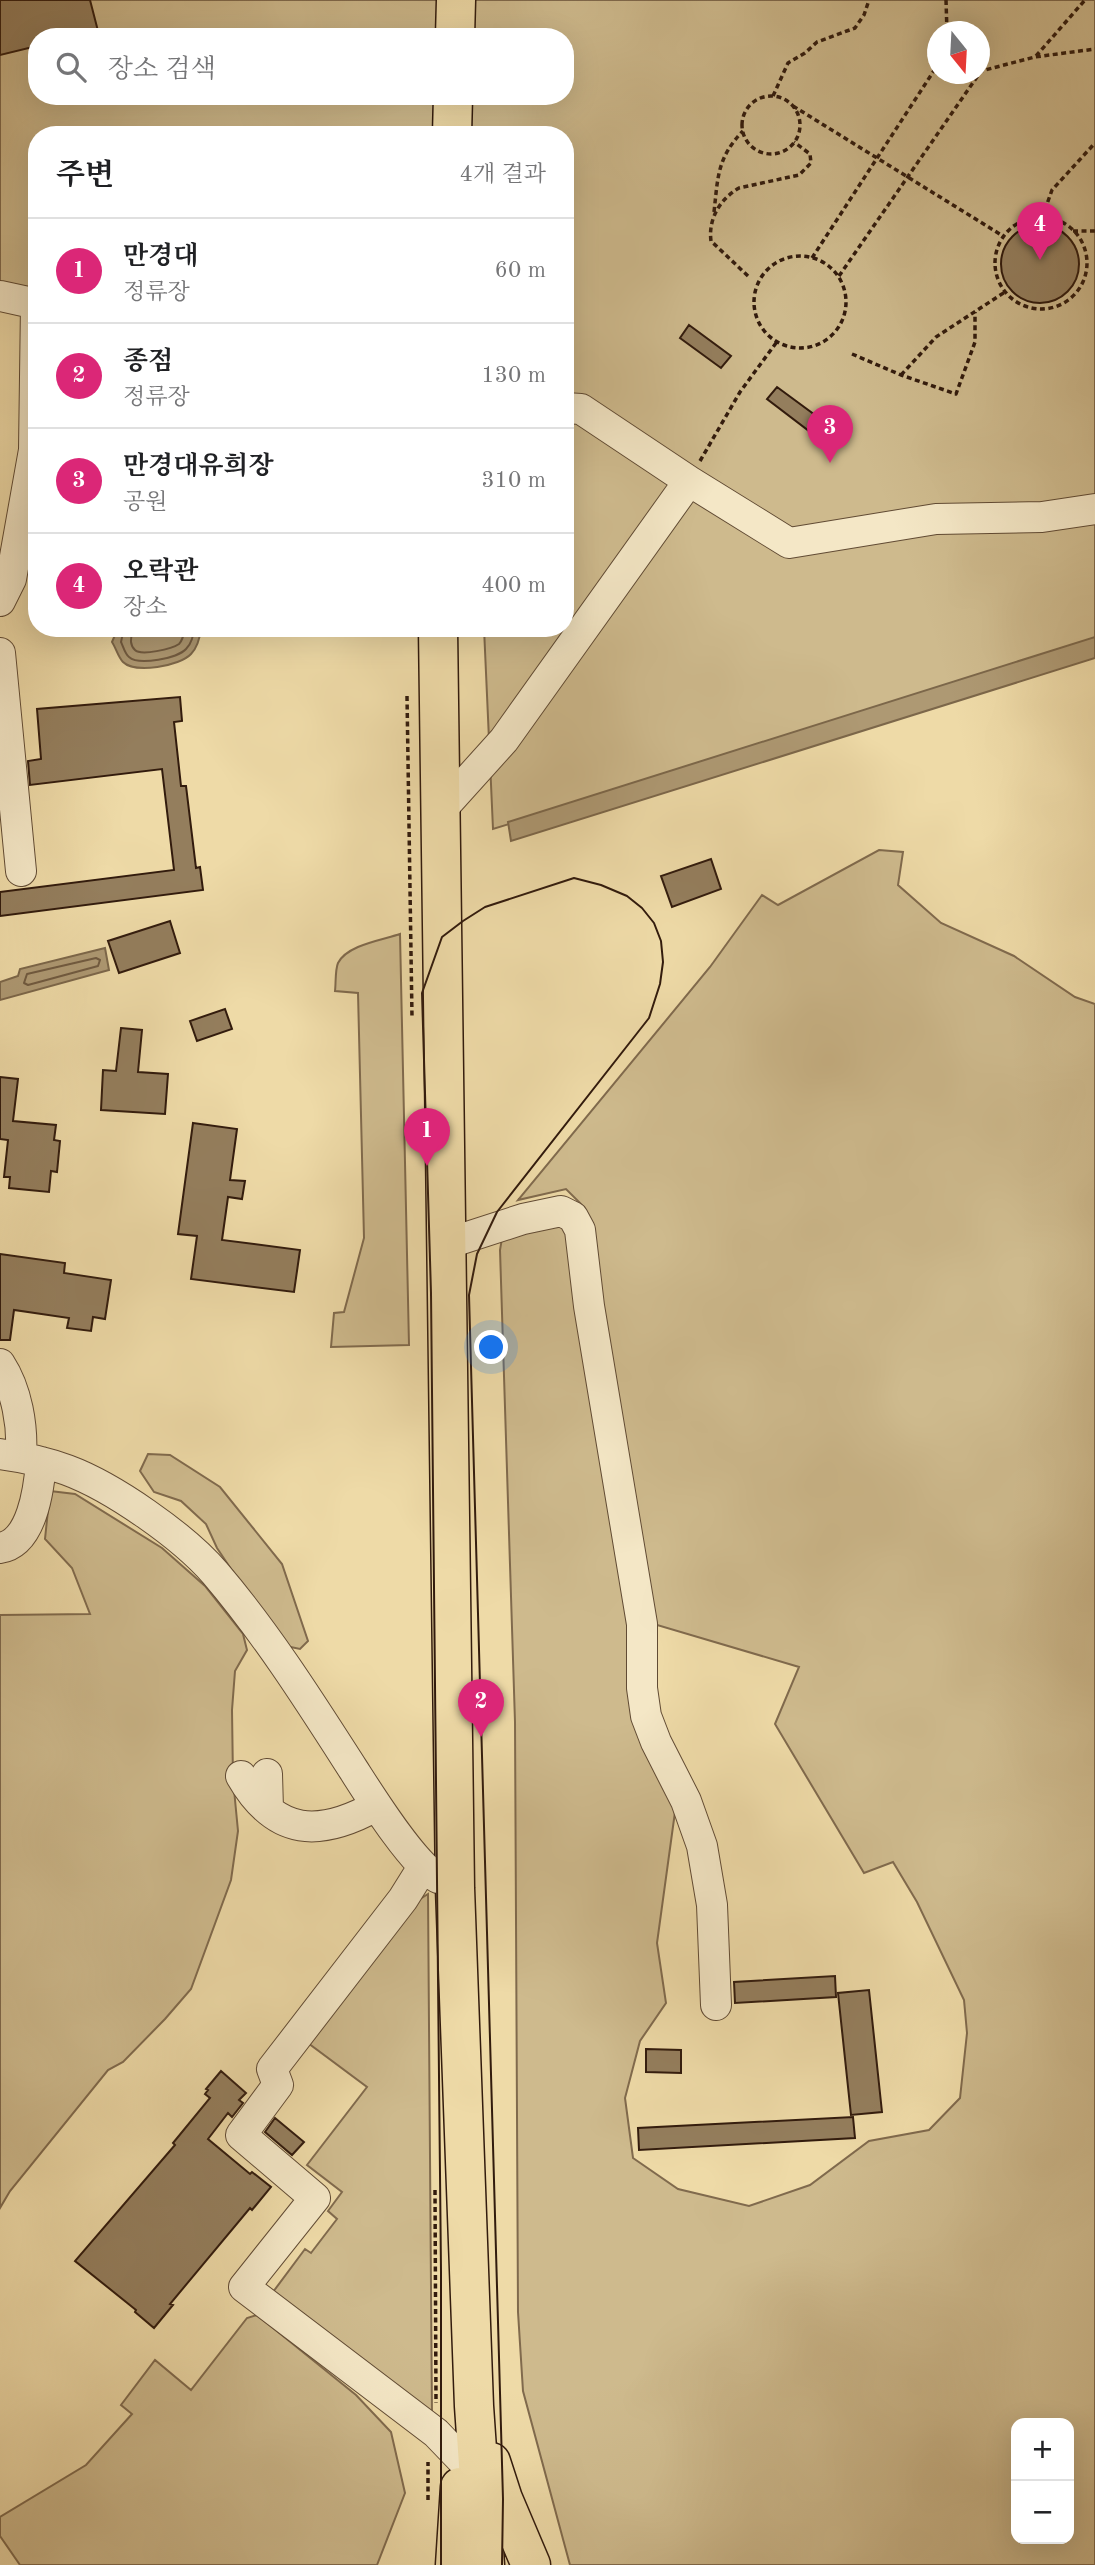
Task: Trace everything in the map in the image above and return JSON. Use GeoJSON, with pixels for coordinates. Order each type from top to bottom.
{"type":"FeatureCollection","features":[{"type":"Feature","properties":{"kind":"main road"},"geometry":{"type":"LineString","coordinates":[[455,28],[456,0]]}},
{"type":"Feature","properties":{"kind":"main road"},"geometry":{"type":"LineString","coordinates":[[452,126],[453,105]]}},
{"type":"Feature","properties":{"kind":"main road"},"geometry":{"type":"LineString","coordinates":[[438,637],[455,1888],[474,2406],[485,2565]]}},
{"type":"Feature","properties":{"kind":"main road"},"geometry":{"type":"LineString","coordinates":[[455,2565],[461,2459],[474,2406]]}},
{"type":"Feature","properties":{"kind":"main road"},"geometry":{"type":"LineString","coordinates":[[474,2406],[503,2499],[531,2565]]}},
{"type":"Feature","properties":{"kind":"street"},"geometry":{"type":"LineString","coordinates":[[0,296],[28,302]]}},
{"type":"Feature","properties":{"kind":"street"},"geometry":{"type":"LineString","coordinates":[[574,409],[581,409],[789,543],[936,519],[1042,516],[1095,509]]}},
{"type":"Feature","properties":{"kind":"street"},"geometry":{"type":"LineString","coordinates":[[440,811],[504,740],[689,481]]}},
{"type":"Feature","properties":{"kind":"street"},"geometry":{"type":"LineString","coordinates":[[0,601],[11,579],[28,484]]}},
{"type":"Feature","properties":{"kind":"street"},"geometry":{"type":"LineString","coordinates":[[0,653],[21,871]]}},
{"type":"Feature","properties":{"kind":"street"},"geometry":{"type":"LineString","coordinates":[[446,1244],[523,1219],[561,1211],[573,1217],[580,1230],[589,1306],[640,1612],[642,1688],[646,1716],[686,1801],[702,1846],[712,1905],[716,2005]]}},
{"type":"Feature","properties":{"kind":"street"},"geometry":{"type":"LineString","coordinates":[[0,1364],[13,1394],[23,1433],[21,1458],[38,1494],[25,1529],[9,1546],[0,1548]]}},
{"type":"Feature","properties":{"kind":"street"},"geometry":{"type":"LineString","coordinates":[[21,1458],[68,1470],[115,1495],[169,1531],[214,1571],[312,1703],[376,1805],[423,1867],[455,1888]]}},
{"type":"Feature","properties":{"kind":"street"},"geometry":{"type":"LineString","coordinates":[[254,1775],[268,1809],[292,1824],[311,1828],[328,1825],[376,1805]]}},
{"type":"Feature","properties":{"kind":"street"},"geometry":{"type":"LineString","coordinates":[[423,1867],[403,1899],[272,2069],[278,2085],[241,2134],[315,2198],[244,2287],[436,2433],[461,2459]]}},
{"type":"Feature","properties":{"kind":"path"},"geometry":{"type":"LineString","coordinates":[[773,96],[788,63],[817,42],[855,28],[864,16],[869,0]]}},
{"type":"Feature","properties":{"kind":"path"},"geometry":{"type":"LineString","coordinates":[[946,0],[947,21]]}},
{"type":"Feature","properties":{"kind":"path"},"geometry":{"type":"LineString","coordinates":[[1035,57],[1085,0]]}},
{"type":"Feature","properties":{"kind":"path"},"geometry":{"type":"LineString","coordinates":[[990,69],[1035,57],[1095,50]]}},
{"type":"Feature","properties":{"kind":"path"},"geometry":{"type":"LineString","coordinates":[[812,258],[927,81]]}},
{"type":"Feature","properties":{"kind":"path"},"geometry":{"type":"LineString","coordinates":[[839,277],[972,84]]}},
{"type":"Feature","properties":{"kind":"path"},"geometry":{"type":"LineString","coordinates":[[793,106],[800,128],[794,142],[783,151],[765,153],[748,143],[743,131],[743,116],[748,107],[755,101],[773,96],[782,98],[1003,236]]}},
{"type":"Feature","properties":{"kind":"path"},"geometry":{"type":"LineString","coordinates":[[743,131],[733,141],[720,166],[711,223],[711,241],[748,276]]}},
{"type":"Feature","properties":{"kind":"path"},"geometry":{"type":"LineString","coordinates":[[714,214],[739,188],[799,176],[805,172],[811,163],[810,154],[794,142]]}},
{"type":"Feature","properties":{"kind":"path"},"geometry":{"type":"LineString","coordinates":[[1042,218],[1052,190],[1095,143]]}},
{"type":"Feature","properties":{"kind":"path"},"geometry":{"type":"LineString","coordinates":[[1033,217],[1052,218],[1073,230],[1087,256],[1086,274],[1079,291],[1065,303],[1048,309],[1030,309],[1013,301],[1005,292],[995,271],[995,253],[1003,236],[1016,224],[1033,217]]}},
{"type":"Feature","properties":{"kind":"path"},"geometry":{"type":"LineString","coordinates":[[1073,230],[1095,231]]}},
{"type":"Feature","properties":{"kind":"path"},"geometry":{"type":"LineString","coordinates":[[800,256],[812,258],[832,268],[839,277],[844,287],[846,310],[837,330],[830,338],[820,344],[798,349],[776,343],[767,336],[755,314],[755,290],[759,279],[777,262],[800,256]]}},
{"type":"Feature","properties":{"kind":"path"},"geometry":{"type":"LineString","coordinates":[[901,375],[936,337],[1005,292]]}},
{"type":"Feature","properties":{"kind":"path"},"geometry":{"type":"LineString","coordinates":[[852,354],[956,394],[975,342],[975,312]]}},
{"type":"Feature","properties":{"kind":"path"},"geometry":{"type":"LineString","coordinates":[[689,481],[740,392],[776,343]]}},
{"type":"Feature","properties":{"kind":"shaded area"},"geometry":{"type":"Polygon","coordinates":[[[0,0],[1095,0],[1095,642],[493,829],[484,637],[574,637],[574,126],[28,126],[28,295],[0,290],[0,0]]]}},
{"type":"Feature","properties":{"kind":"shaded area"},"geometry":{"type":"Polygon","coordinates":[[[879,850],[903,852],[898,885],[941,923],[1014,956],[1075,997],[1095,1004],[1095,2565],[570,2565],[523,2391],[518,2312],[515,1722],[500,1250],[502,1238],[573,1222],[675,1812],[657,1943],[666,2003],[640,2041],[625,2098],[633,2158],[678,2189],[749,2206],[810,2185],[869,2141],[929,2130],[960,2098],[967,2033],[964,2000],[917,1902],[893,1862],[864,1873],[775,1724],[799,1667],[657,1625],[629,1486],[583,1206],[566,1189],[518,1200],[710,967],[762,895],[778,905],[879,850]]]}},
{"type":"Feature","properties":{"kind":"shaded area"},"geometry":{"type":"Polygon","coordinates":[[[400,934],[409,1345],[331,1347],[334,1313],[344,1312],[364,1238],[358,993],[335,991],[336,969],[349,952],[400,934]]]}},
{"type":"Feature","properties":{"kind":"shaded area"},"geometry":{"type":"Polygon","coordinates":[[[148,1454],[170,1455],[220,1487],[282,1564],[308,1641],[300,1649],[286,1646],[217,1548],[206,1524],[181,1501],[154,1492],[140,1471],[148,1454]]]}},
{"type":"Feature","properties":{"kind":"shaded area"},"geometry":{"type":"Polygon","coordinates":[[[50,1491],[75,1494],[162,1548],[205,1586],[243,1634],[247,1650],[235,1671],[232,1710],[233,1779],[238,1831],[231,1880],[191,1989],[123,2062],[108,2070],[10,2191],[0,2208],[0,1615],[90,1614],[72,1568],[45,1539],[50,1491]]]}},
{"type":"Feature","properties":{"kind":"shaded area"},"geometry":{"type":"Polygon","coordinates":[[[428,1894],[432,2417],[273,2292],[305,2249],[311,2253],[337,2219],[328,2211],[342,2192],[307,2165],[367,2087],[308,2043],[417,1901],[428,1894]]]}},
{"type":"Feature","properties":{"kind":"shaded area"},"geometry":{"type":"Polygon","coordinates":[[[257,2315],[356,2395],[391,2432],[405,2493],[377,2565],[20,2565],[0,2536],[0,2517],[86,2465],[132,2414],[121,2405],[155,2360],[191,2390],[247,2318],[257,2315]]]}},
{"type":"Feature","properties":{"kind":"water"},"geometry":{"type":"Polygon","coordinates":[[[114,637],[199,637],[191,654],[185,658],[168,665],[147,668],[129,666],[123,662],[112,642],[114,637]]]}},
{"type":"Feature","properties":{"kind":"water"},"geometry":{"type":"Polygon","coordinates":[[[1095,637],[1095,658],[511,841],[508,822],[1095,637]]]}},
{"type":"Feature","properties":{"kind":"water"},"geometry":{"type":"Polygon","coordinates":[[[105,948],[109,970],[0,1000],[0,982],[18,976],[20,969],[105,948]]]}},
{"type":"Feature","properties":{"kind":"building"},"geometry":{"type":"Polygon","coordinates":[[[0,0],[90,0],[97,28],[28,28],[28,48],[0,55],[0,0]]]}},
{"type":"Feature","properties":{"kind":"building"},"geometry":{"type":"Polygon","coordinates":[[[1040,225],[1055,228],[1072,242],[1079,264],[1076,279],[1062,296],[1040,303],[1025,300],[1008,286],[1001,264],[1004,249],[1018,232],[1040,225]]]}},
{"type":"Feature","properties":{"kind":"building"},"geometry":{"type":"Polygon","coordinates":[[[689,325],[731,356],[721,368],[680,338],[689,325]]]}},
{"type":"Feature","properties":{"kind":"building"},"geometry":{"type":"Polygon","coordinates":[[[777,387],[819,418],[809,431],[767,399],[777,387]]]}},
{"type":"Feature","properties":{"kind":"building"},"geometry":{"type":"Polygon","coordinates":[[[180,697],[182,721],[174,722],[181,786],[186,786],[196,868],[200,867],[203,890],[0,916],[0,892],[174,870],[162,769],[30,785],[28,761],[41,759],[37,709],[180,697]]]}},
{"type":"Feature","properties":{"kind":"building"},"geometry":{"type":"Polygon","coordinates":[[[711,859],[721,889],[672,907],[661,876],[711,859]]]}},
{"type":"Feature","properties":{"kind":"building"},"geometry":{"type":"Polygon","coordinates":[[[170,921],[180,953],[119,973],[108,941],[170,921]]]}},
{"type":"Feature","properties":{"kind":"building"},"geometry":{"type":"Polygon","coordinates":[[[225,1009],[232,1029],[197,1041],[190,1021],[225,1009]]]}},
{"type":"Feature","properties":{"kind":"building"},"geometry":{"type":"Polygon","coordinates":[[[121,1028],[142,1030],[138,1072],[168,1074],[165,1114],[101,1110],[103,1070],[116,1071],[121,1028]]]}},
{"type":"Feature","properties":{"kind":"building"},"geometry":{"type":"Polygon","coordinates":[[[0,1077],[18,1079],[13,1121],[56,1125],[54,1140],[60,1141],[57,1172],[51,1171],[49,1192],[9,1188],[10,1177],[4,1177],[8,1140],[0,1139],[0,1077]]]}},
{"type":"Feature","properties":{"kind":"building"},"geometry":{"type":"Polygon","coordinates":[[[193,1123],[237,1129],[230,1180],[245,1181],[242,1199],[228,1197],[222,1240],[300,1250],[294,1292],[191,1279],[197,1236],[178,1234],[193,1123]]]}},
{"type":"Feature","properties":{"kind":"building"},"geometry":{"type":"Polygon","coordinates":[[[0,1254],[65,1263],[64,1273],[111,1280],[105,1319],[93,1317],[91,1331],[67,1328],[69,1318],[14,1310],[10,1340],[0,1340],[0,1254]]]}},
{"type":"Feature","properties":{"kind":"building"},"geometry":{"type":"Polygon","coordinates":[[[835,1976],[836,1997],[735,2003],[734,1982],[835,1976]]]}},
{"type":"Feature","properties":{"kind":"building"},"geometry":{"type":"Polygon","coordinates":[[[869,1990],[882,2112],[851,2115],[838,1993],[869,1990]]]}},
{"type":"Feature","properties":{"kind":"building"},"geometry":{"type":"Polygon","coordinates":[[[646,2049],[681,2050],[681,2073],[646,2072],[646,2049]]]}},
{"type":"Feature","properties":{"kind":"building"},"geometry":{"type":"Polygon","coordinates":[[[221,2071],[246,2093],[239,2100],[243,2103],[232,2117],[228,2113],[208,2139],[250,2174],[252,2172],[271,2187],[252,2210],[250,2208],[170,2304],[173,2305],[154,2328],[75,2261],[175,2145],[173,2143],[210,2098],[205,2094],[208,2090],[206,2089],[221,2071]]]}},
{"type":"Feature","properties":{"kind":"building"},"geometry":{"type":"Polygon","coordinates":[[[853,2117],[855,2138],[639,2150],[638,2128],[853,2117]]]}},
{"type":"Feature","properties":{"kind":"building"},"geometry":{"type":"Polygon","coordinates":[[[275,2118],[304,2142],[292,2155],[265,2132],[275,2118]]]}},
{"type":"Feature","properties":{"kind":"tram line"},"geometry":{"type":"LineString","coordinates":[[441,2565],[441,2272],[431,1293],[422,993],[442,937],[463,921],[485,907],[574,878],[627,896],[642,908],[654,923],[661,941],[663,962],[660,984],[649,1018],[497,1212],[477,1254],[469,1295],[503,2499],[502,2565]]}},
{"type":"Feature","properties":{"kind":"place","name":"오락관"},"geometry":{"type":"Point","coordinates":[1040,260]}},
{"type":"Feature","properties":{"kind":"place","name":"만경대유희장"},"geometry":{"type":"Point","coordinates":[830,463]}},
{"type":"Feature","properties":{"kind":"place","name":"만경대"},"geometry":{"type":"Point","coordinates":[427,1166]}},
{"type":"Feature","properties":{"kind":"place","name":"종점"},"geometry":{"type":"Point","coordinates":[481,1737]}}]}
